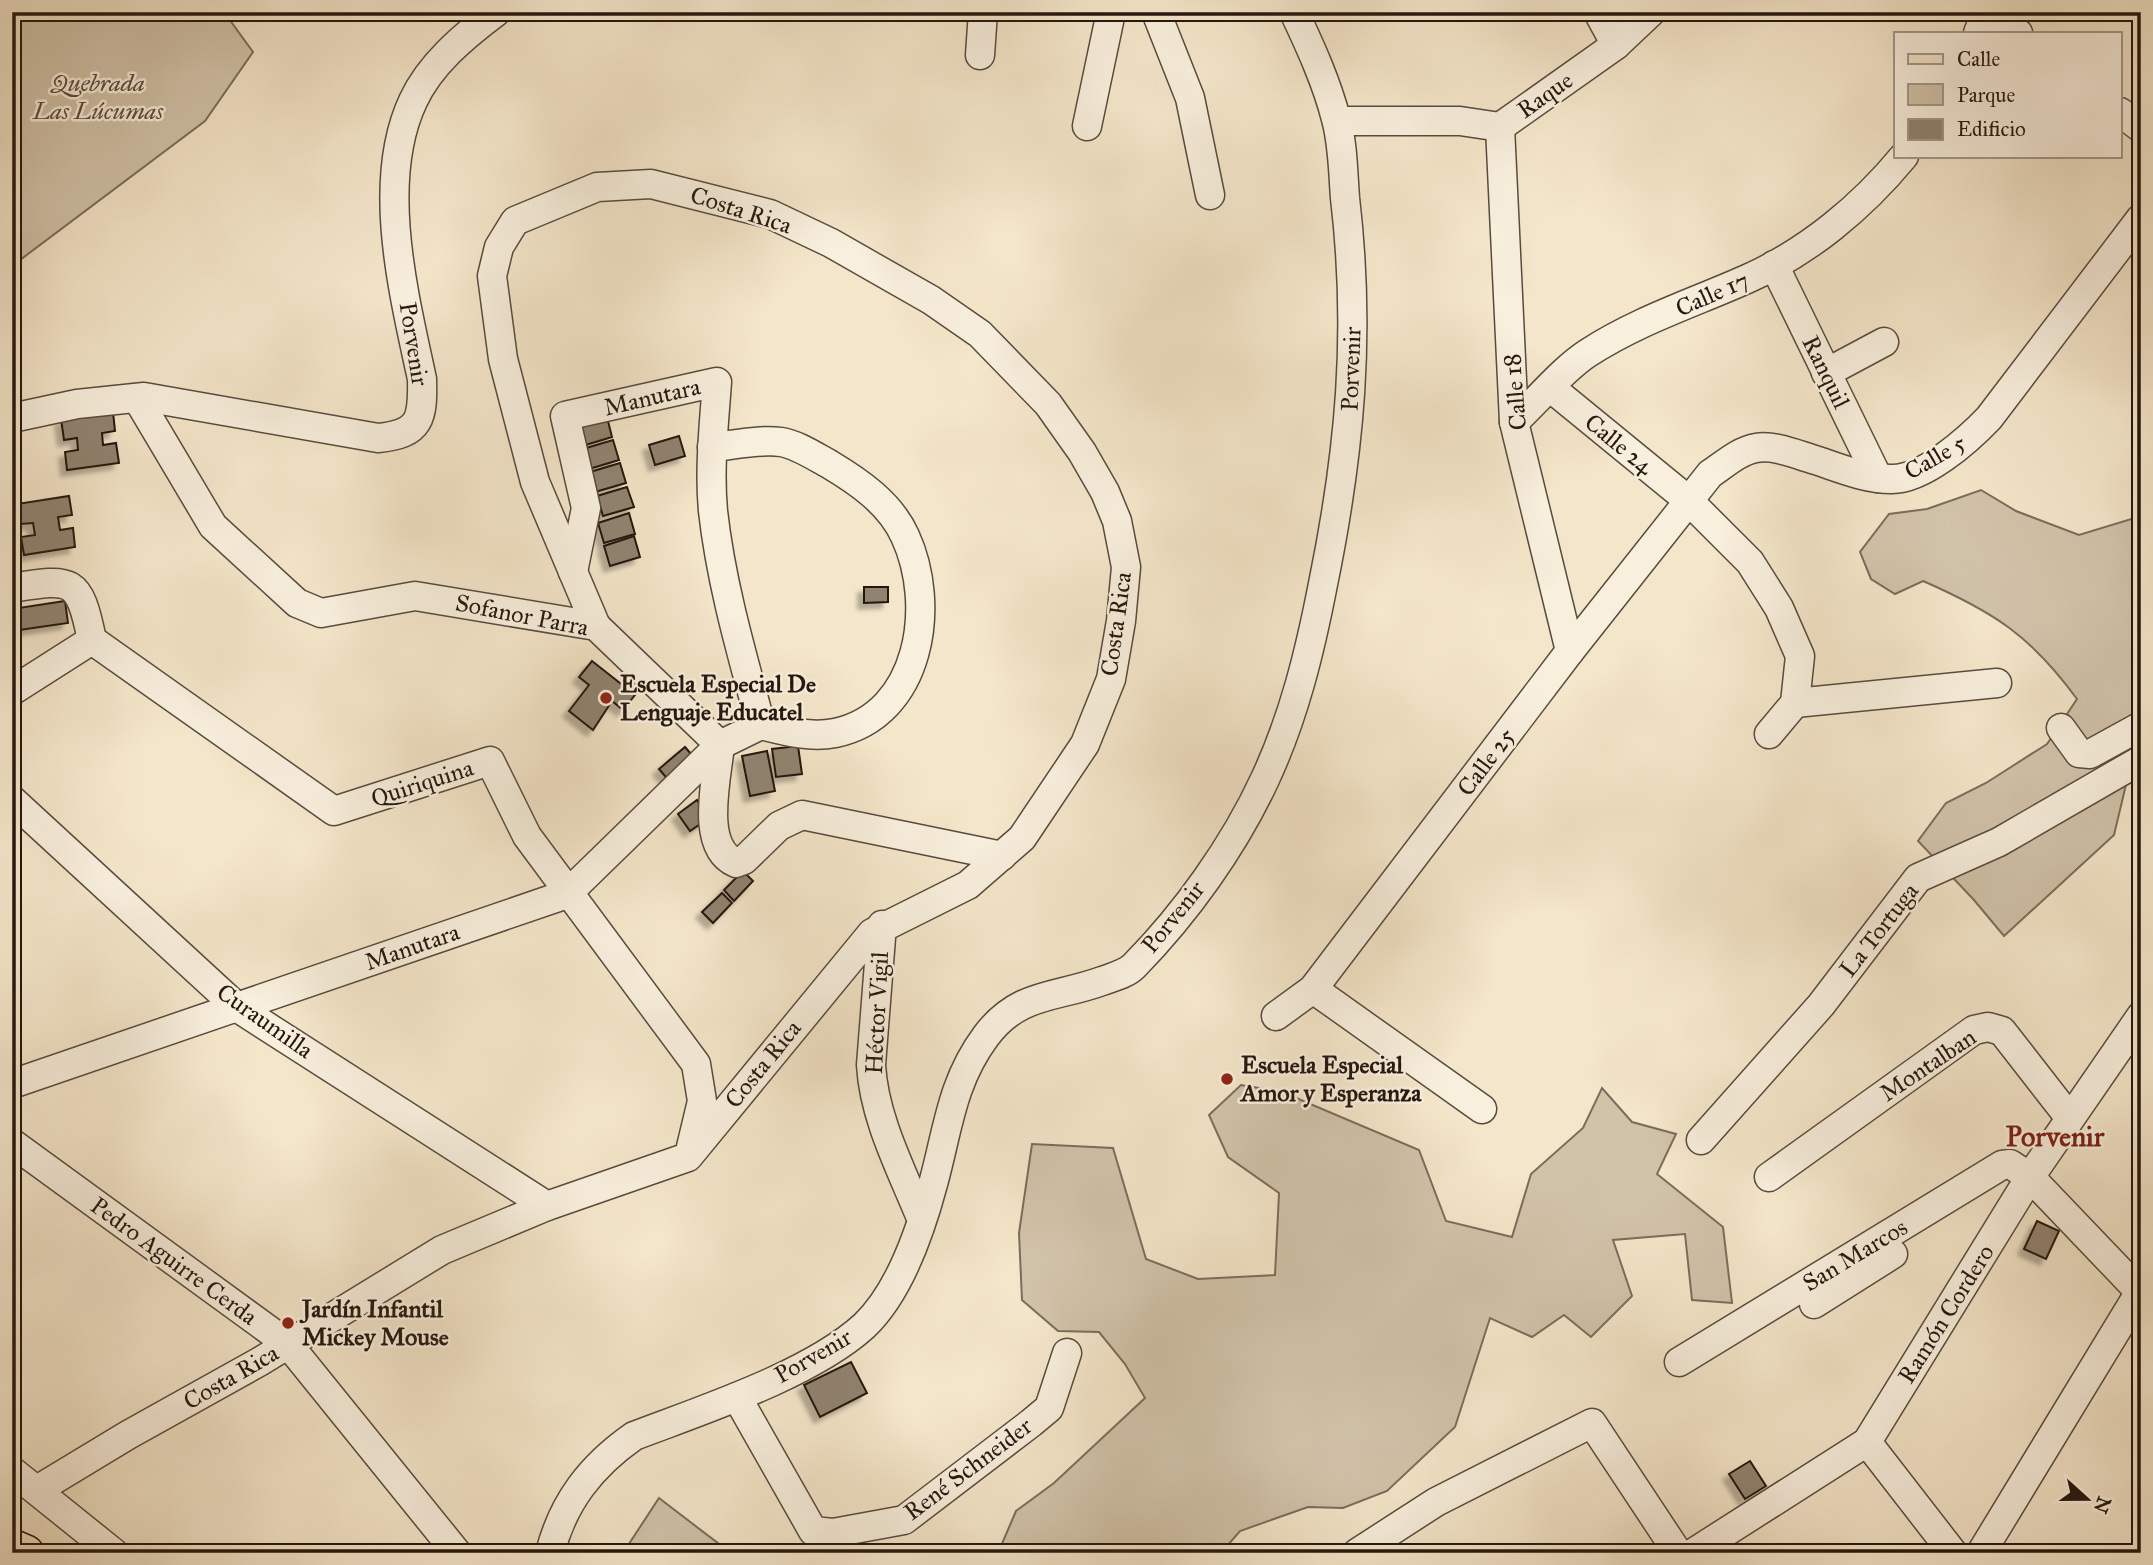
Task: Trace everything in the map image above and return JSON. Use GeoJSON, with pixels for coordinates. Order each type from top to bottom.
{"type":"FeatureCollection","features":[{"type":"Feature","properties":{"kind":"main road"},"geometry":{"type":"LineString","coordinates":[[12,1547],[26,1553]]}},
{"type":"Feature","properties":{"kind":"street","name":"Porvenir"},"geometry":{"type":"LineString","coordinates":[[12,418],[78,404],[137,398],[189,402],[378,438],[398,436],[410,430],[423,407],[422,379],[393,207],[400,145],[413,101],[439,62],[496,12]]}},
{"type":"Feature","properties":{"kind":"street"},"geometry":{"type":"LineString","coordinates":[[980,55],[983,12]]}},
{"type":"Feature","properties":{"kind":"street"},"geometry":{"type":"LineString","coordinates":[[1087,126],[1111,12]]}},
{"type":"Feature","properties":{"kind":"street"},"geometry":{"type":"LineString","coordinates":[[1156,12],[1190,98],[1210,195]]}},
{"type":"Feature","properties":{"kind":"street","name":"Porvenir"},"geometry":{"type":"LineString","coordinates":[[550,1553],[555,1529],[565,1508],[605,1458],[634,1436],[737,1397],[812,1361],[863,1327],[883,1303],[903,1269],[933,1186],[948,1115],[966,1063],[990,1030],[1024,1002],[1088,986],[1130,971],[1189,901],[1229,842],[1265,779],[1294,707],[1315,625],[1340,499],[1352,388],[1354,274],[1337,121],[1294,12]]}},
{"type":"Feature","properties":{"kind":"street"},"geometry":{"type":"LineString","coordinates":[[1598,12],[1616,45]]}},
{"type":"Feature","properties":{"kind":"street","name":"Raque"},"geometry":{"type":"LineString","coordinates":[[1337,121],[1460,121],[1500,127],[1616,45],[1651,12]]}},
{"type":"Feature","properties":{"kind":"street"},"geometry":{"type":"LineString","coordinates":[[1979,32],[1989,12],[2017,32]]}},
{"type":"Feature","properties":{"kind":"street"},"geometry":{"type":"LineString","coordinates":[[2122,113],[2141,128]]}},
{"type":"Feature","properties":{"kind":"street","name":"Calle 18"},"geometry":{"type":"LineString","coordinates":[[1500,127],[1514,422],[1570,651]]}},
{"type":"Feature","properties":{"kind":"street","name":"Calle 17"},"geometry":{"type":"LineString","coordinates":[[1514,422],[1584,354],[1625,331],[1774,265],[1847,217],[1882,183],[1902,158]]}},
{"type":"Feature","properties":{"kind":"street","name":"Costa Rica"},"geometry":{"type":"LineString","coordinates":[[37,1490],[288,1344],[442,1250],[547,1206],[688,1157],[852,954],[882,925],[968,885],[1029,828],[1085,744],[1111,679],[1121,621],[1126,567],[1117,522],[1105,492],[1048,404],[980,334],[931,300],[831,243],[770,214],[651,184],[597,187],[515,221],[499,247],[492,276],[503,359],[535,482],[596,626]]}},
{"type":"Feature","properties":{"kind":"street","name":"Calle 5"},"geometry":{"type":"LineString","coordinates":[[1688,500],[1710,474],[1741,453],[1758,447],[1795,453],[1878,478],[1895,480],[1915,473],[1964,444],[1989,418],[2141,218]]}},
{"type":"Feature","properties":{"kind":"street","name":"Ranquil"},"geometry":{"type":"LineString","coordinates":[[1774,265],[1878,478]]}},
{"type":"Feature","properties":{"kind":"street"},"geometry":{"type":"LineString","coordinates":[[1826,373],[1884,342]]}},
{"type":"Feature","properties":{"kind":"street","name":"Manutara"},"geometry":{"type":"LineString","coordinates":[[12,1084],[567,894],[720,745],[761,725],[737,637],[713,510],[712,447],[717,382],[565,416],[586,508],[573,572]]}},
{"type":"Feature","properties":{"kind":"street","name":"Calle 24"},"geometry":{"type":"LineString","coordinates":[[1551,388],[1688,500],[1750,562],[1779,608],[1800,656],[1795,703]]}},
{"type":"Feature","properties":{"kind":"street","name":"Sofanor Parra"},"geometry":{"type":"LineString","coordinates":[[137,398],[213,526],[297,603],[321,613],[415,596],[596,626],[720,745]]}},
{"type":"Feature","properties":{"kind":"street"},"geometry":{"type":"LineString","coordinates":[[712,447],[782,442],[854,479],[882,502],[905,535],[920,592],[922,604],[919,638],[907,675],[889,703],[864,722],[835,733],[790,733],[761,725]]}},
{"type":"Feature","properties":{"kind":"street","name":"Calle 25"},"geometry":{"type":"LineString","coordinates":[[1276,1016],[1313,989],[1688,500]]}},
{"type":"Feature","properties":{"kind":"street"},"geometry":{"type":"LineString","coordinates":[[12,588],[54,581],[70,585],[85,604],[92,640],[12,691]]}},
{"type":"Feature","properties":{"kind":"street","name":"Quiriquina"},"geometry":{"type":"LineString","coordinates":[[92,640],[334,811],[490,761],[527,836],[567,894],[696,1065],[702,1101],[688,1157]]}},
{"type":"Feature","properties":{"kind":"street"},"geometry":{"type":"LineString","coordinates":[[1769,734],[1795,703],[1997,683]]}},
{"type":"Feature","properties":{"kind":"street"},"geometry":{"type":"LineString","coordinates":[[2061,728],[2079,753],[2090,754],[2141,726]]}},
{"type":"Feature","properties":{"kind":"street"},"geometry":{"type":"LineString","coordinates":[[720,745],[712,836],[720,852],[736,863],[744,860],[779,826],[802,816],[1002,856]]}},
{"type":"Feature","properties":{"kind":"street","name":"La Tortuga"},"geometry":{"type":"LineString","coordinates":[[1701,1140],[1821,1005],[1918,878],[1999,842],[2141,760]]}},
{"type":"Feature","properties":{"kind":"street","name":"Curaumilla"},"geometry":{"type":"LineString","coordinates":[[12,800],[238,1008],[547,1206]]}},
{"type":"Feature","properties":{"kind":"street","name":"Héctor Vigil"},"geometry":{"type":"LineString","coordinates":[[882,925],[871,1065],[872,1087],[880,1116],[921,1218]]}},
{"type":"Feature","properties":{"kind":"street"},"geometry":{"type":"LineString","coordinates":[[1313,989],[1482,1109]]}},
{"type":"Feature","properties":{"kind":"street","name":"Ramón Cordero"},"geometry":{"type":"LineString","coordinates":[[1693,1553],[1867,1443],[2024,1172],[2068,1117],[2141,1016]]}},
{"type":"Feature","properties":{"kind":"street","name":"Montalban"},"geometry":{"type":"LineString","coordinates":[[1769,1177],[1974,1030],[1988,1027],[2002,1031],[2068,1117]]}},
{"type":"Feature","properties":{"kind":"street","name":"Pedro Aguirre Cerda"},"geometry":{"type":"LineString","coordinates":[[12,1143],[288,1344],[457,1553]]}},
{"type":"Feature","properties":{"kind":"street","name":"San Marcos"},"geometry":{"type":"LineString","coordinates":[[1679,1362],[2002,1165],[2024,1172]]}},
{"type":"Feature","properties":{"kind":"street"},"geometry":{"type":"LineString","coordinates":[[1814,1304],[2024,1172],[2140,1292],[1981,1553]]}},
{"type":"Feature","properties":{"kind":"street","name":"René Schneider"},"geometry":{"type":"LineString","coordinates":[[737,1397],[813,1531],[833,1533],[904,1520],[1020,1431],[1049,1408],[1067,1353]]}},
{"type":"Feature","properties":{"kind":"street"},"geometry":{"type":"LineString","coordinates":[[1357,1553],[1436,1502],[1592,1423],[1678,1553]]}},
{"type":"Feature","properties":{"kind":"street"},"geometry":{"type":"LineString","coordinates":[[1867,1443],[1953,1553]]}},
{"type":"Feature","properties":{"kind":"street"},"geometry":{"type":"LineString","coordinates":[[12,1471],[114,1553]]}},
{"type":"Feature","properties":{"kind":"green space","name":"Quebrada Las Lúcumas"},"geometry":{"type":"Polygon","coordinates":[[[12,12],[224,12],[253,52],[205,121],[12,266],[12,12]]]}},
{"type":"Feature","properties":{"kind":"green space"},"geometry":{"type":"Polygon","coordinates":[[[1981,490],[2016,511],[2079,535],[2141,516],[2141,695],[2134,751],[2114,835],[2004,936],[1918,841],[1946,803],[1986,783],[2047,744],[2077,699],[2044,658],[1991,615],[1923,581],[1895,594],[1871,579],[1860,552],[1889,514],[1927,509],[1981,490]]]}},
{"type":"Feature","properties":{"kind":"green space"},"geometry":{"type":"Polygon","coordinates":[[[1241,1085],[1282,1092],[1419,1150],[1446,1221],[1512,1237],[1531,1174],[1583,1128],[1602,1088],[1632,1122],[1676,1134],[1657,1174],[1723,1227],[1732,1303],[1692,1300],[1685,1234],[1613,1240],[1632,1296],[1591,1337],[1564,1315],[1532,1337],[1490,1318],[1455,1427],[1387,1491],[1343,1508],[1308,1507],[1240,1531],[1221,1553],[998,1553],[1016,1511],[1054,1483],[1145,1398],[1125,1364],[1099,1332],[1058,1331],[1022,1300],[1019,1233],[1032,1144],[1113,1148],[1146,1259],[1198,1279],[1275,1275],[1279,1193],[1228,1157],[1209,1115],[1241,1085]]]}},
{"type":"Feature","properties":{"kind":"green space"},"geometry":{"type":"Polygon","coordinates":[[[659,1498],[719,1544],[723,1553],[623,1553],[659,1498]]]}},
{"type":"Feature","properties":{"kind":"building"},"geometry":{"type":"Polygon","coordinates":[[[113,412],[115,431],[102,433],[103,445],[116,443],[119,463],[67,470],[65,452],[78,450],[77,438],[64,440],[61,419],[113,412]]]}},
{"type":"Feature","properties":{"kind":"building"},"geometry":{"type":"Polygon","coordinates":[[[607,417],[612,437],[582,446],[576,426],[607,417]]]}},
{"type":"Feature","properties":{"kind":"building"},"geometry":{"type":"Polygon","coordinates":[[[679,436],[685,456],[655,465],[649,445],[679,436]]]}},
{"type":"Feature","properties":{"kind":"building"},"geometry":{"type":"Polygon","coordinates":[[[613,440],[619,460],[589,469],[583,449],[613,440]]]}},
{"type":"Feature","properties":{"kind":"building"},"geometry":{"type":"Polygon","coordinates":[[[620,463],[626,483],[595,492],[590,472],[620,463]]]}},
{"type":"Feature","properties":{"kind":"building"},"geometry":{"type":"Polygon","coordinates":[[[627,487],[634,507],[603,516],[597,496],[627,487]]]}},
{"type":"Feature","properties":{"kind":"building"},"geometry":{"type":"Polygon","coordinates":[[[69,496],[72,515],[58,517],[60,530],[73,528],[75,547],[24,555],[21,537],[35,535],[33,523],[20,524],[17,504],[69,496]]]}},
{"type":"Feature","properties":{"kind":"building"},"geometry":{"type":"Polygon","coordinates":[[[629,513],[635,534],[604,543],[598,523],[629,513]]]}},
{"type":"Feature","properties":{"kind":"building"},"geometry":{"type":"Polygon","coordinates":[[[634,536],[640,557],[610,566],[604,546],[634,536]]]}},
{"type":"Feature","properties":{"kind":"building"},"geometry":{"type":"Polygon","coordinates":[[[864,587],[888,587],[888,602],[864,603],[864,587]]]}},
{"type":"Feature","properties":{"kind":"building"},"geometry":{"type":"Polygon","coordinates":[[[65,601],[68,623],[12,631],[12,609],[65,601]]]}},
{"type":"Feature","properties":{"kind":"building","name":"Escuela Especial De Lenguaje Educatel"},"geometry":{"type":"Polygon","coordinates":[[[592,661],[635,695],[623,710],[612,701],[593,730],[569,711],[589,685],[579,677],[592,661]]]}},
{"type":"Feature","properties":{"kind":"building"},"geometry":{"type":"Polygon","coordinates":[[[798,746],[802,774],[776,777],[772,749],[798,746]]]}},
{"type":"Feature","properties":{"kind":"building"},"geometry":{"type":"Polygon","coordinates":[[[685,747],[697,761],[671,783],[659,769],[685,747]]]}},
{"type":"Feature","properties":{"kind":"building"},"geometry":{"type":"Polygon","coordinates":[[[767,751],[775,791],[750,796],[742,756],[767,751]]]}},
{"type":"Feature","properties":{"kind":"building"},"geometry":{"type":"Polygon","coordinates":[[[697,800],[709,818],[690,831],[678,814],[697,800]]]}},
{"type":"Feature","properties":{"kind":"building"},"geometry":{"type":"Polygon","coordinates":[[[743,871],[753,881],[734,901],[724,890],[743,871]]]}},
{"type":"Feature","properties":{"kind":"building"},"geometry":{"type":"Polygon","coordinates":[[[722,893],[732,903],[713,923],[702,912],[722,893]]]}},
{"type":"Feature","properties":{"kind":"building"},"geometry":{"type":"Polygon","coordinates":[[[2037,1221],[2059,1231],[2046,1259],[2024,1249],[2037,1221]]]}},
{"type":"Feature","properties":{"kind":"building"},"geometry":{"type":"Polygon","coordinates":[[[851,1362],[867,1393],[820,1417],[804,1385],[851,1362]]]}},
{"type":"Feature","properties":{"kind":"building"},"geometry":{"type":"Polygon","coordinates":[[[1750,1461],[1766,1486],[1745,1499],[1729,1474],[1750,1461]]]}},
{"type":"Feature","properties":{"kind":"place","name":"Escuela Especial De Lenguaje Educatel"},"geometry":{"type":"Point","coordinates":[606,698]}},
{"type":"Feature","properties":{"kind":"place","name":"Escuela Especial Amor y Esperanza"},"geometry":{"type":"Point","coordinates":[1227,1079]}},
{"type":"Feature","properties":{"kind":"place","name":"Jardín Infantil Mickey Mouse"},"geometry":{"type":"Point","coordinates":[288,1323]}},
{"type":"Feature","properties":{"kind":"district","name":"Porvenir"},"geometry":{"type":"Point","coordinates":[2055,1136]}}]}
